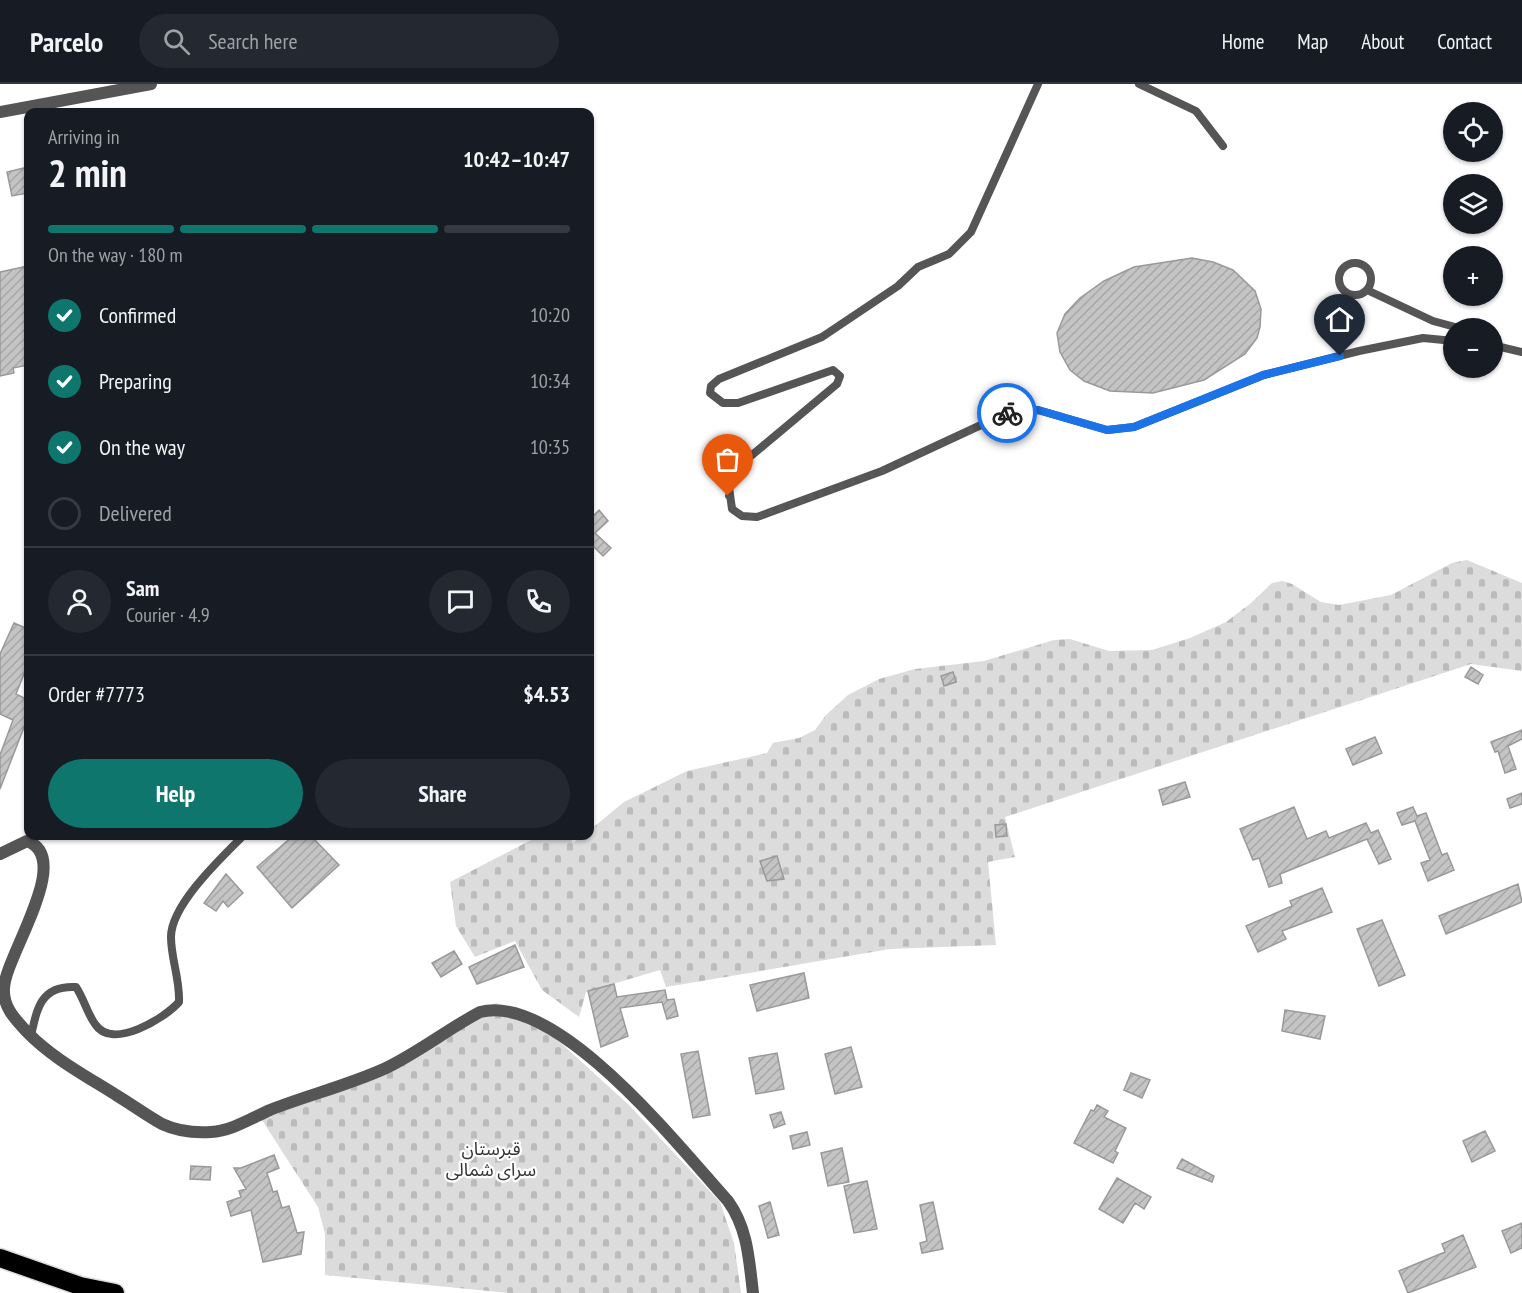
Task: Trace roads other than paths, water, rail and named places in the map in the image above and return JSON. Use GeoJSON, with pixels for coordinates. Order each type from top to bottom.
{"type":"FeatureCollection","features":[{"type":"Feature","properties":{"kind":"highway"},"geometry":{"type":"LineString","coordinates":[[0,1258],[72,1287],[115,1293]]}},
{"type":"Feature","properties":{"kind":"street"},"geometry":{"type":"LineString","coordinates":[[0,112],[151,84]]}},
{"type":"Feature","properties":{"kind":"street"},"geometry":{"type":"LineString","coordinates":[[0,854],[27,841],[34,843],[42,852],[44,870],[39,897],[7,971],[4,989],[5,1004],[12,1017],[31,1036],[71,1067],[163,1124],[182,1130],[222,1131],[383,1069],[480,1012],[490,1009],[527,1015],[566,1039],[603,1066],[728,1201],[739,1217],[746,1238],[753,1293]]}},
{"type":"Feature","properties":{"kind":"lane"},"geometry":{"type":"LineString","coordinates":[[1038,84],[971,232],[949,254],[918,267],[898,286],[822,337],[719,378],[711,386],[710,393],[723,403],[738,403],[833,370],[840,375],[837,384],[739,466],[728,480],[732,509],[742,516],[757,517],[882,471],[1009,412],[1038,410],[1107,430],[1134,427],[1263,375],[1423,338],[1443,340]]}},
{"type":"Feature","properties":{"kind":"lane"},"geometry":{"type":"LineString","coordinates":[[1139,84],[1196,111],[1223,146]]}},
{"type":"Feature","properties":{"kind":"lane"},"geometry":{"type":"LineString","coordinates":[[1367,290],[1432,321],[1443,324]]}},
{"type":"Feature","properties":{"kind":"lane"},"geometry":{"type":"LineString","coordinates":[[1503,348],[1522,352]]}},
{"type":"Feature","properties":{"kind":"lane"},"geometry":{"type":"LineString","coordinates":[[31,1036],[36,1013],[43,999],[51,991],[62,986],[76,987],[95,1025],[103,1032],[118,1035],[142,1028],[170,1012],[179,1002],[178,974],[171,941],[177,915],[206,874],[239,840]]}},
{"type":"Feature","properties":{"kind":"park label","name":"قبرستان سرای شمالی"},"geometry":{"type":"Point","coordinates":[491,1158]}}]}
